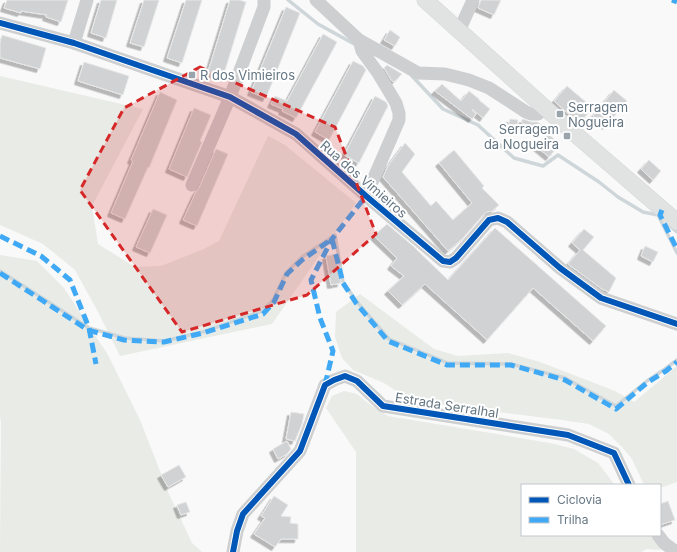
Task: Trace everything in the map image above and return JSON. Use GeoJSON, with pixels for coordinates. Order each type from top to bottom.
{"type":"FeatureCollection","features":[{"type":"Feature","properties":{"kind":"main road"},"geometry":{"type":"LineString","coordinates":[[424,0],[544,107],[677,222]]}},
{"type":"Feature","properties":{"kind":"street"},"geometry":{"type":"LineString","coordinates":[[74,43],[87,0]]}},
{"type":"Feature","properties":{"kind":"street"},"geometry":{"type":"LineString","coordinates":[[192,185],[230,97],[264,7],[264,0]]}},
{"type":"Feature","properties":{"kind":"street"},"geometry":{"type":"LineString","coordinates":[[316,0],[360,45],[396,103],[399,113],[399,120],[366,196]]}},
{"type":"Feature","properties":{"kind":"street"},"geometry":{"type":"LineString","coordinates":[[460,31],[473,0]]}},
{"type":"Feature","properties":{"kind":"street","name":"Rua dos Vimieiros"},"geometry":{"type":"LineString","coordinates":[[0,23],[74,43],[230,97],[296,134],[443,261],[450,262],[456,258],[489,220],[498,218],[507,222],[560,268],[601,298],[677,324]]}},
{"type":"Feature","properties":{"kind":"street"},"geometry":{"type":"LineString","coordinates":[[360,45],[418,73],[445,74],[469,80],[489,88],[531,114],[538,114],[544,107]]}},
{"type":"Feature","properties":{"kind":"street","name":"Estrada Serralhal"},"geometry":{"type":"LineString","coordinates":[[233,552],[236,531],[243,514],[300,451],[325,385],[345,376],[357,381],[384,406],[568,435],[614,453],[629,484]]}},
{"type":"Feature","properties":{"kind":"street"},"geometry":{"type":"LineString","coordinates":[[659,536],[664,543],[676,552]]}},
{"type":"Feature","properties":{"kind":"highlighted area"},"geometry":{"type":"Polygon","coordinates":[[[200,67],[335,127],[376,234],[307,295],[182,332],[80,190],[124,108],[200,67]]]}},
{"type":"Feature","properties":{"kind":"shaded area"},"geometry":{"type":"Polygon","coordinates":[[[0,76],[143,109],[92,206],[98,244],[135,267],[161,266],[204,249],[219,241],[268,136],[285,145],[356,203],[272,324],[120,356],[75,270],[43,244],[0,225],[0,76]]]}},
{"type":"Feature","properties":{"kind":"shaded area"},"geometry":{"type":"Polygon","coordinates":[[[0,255],[37,261],[64,288],[108,355],[140,420],[169,494],[192,543],[202,552],[0,552],[0,255]]]}},
{"type":"Feature","properties":{"kind":"shaded area"},"geometry":{"type":"Polygon","coordinates":[[[360,294],[434,349],[458,356],[508,353],[540,362],[615,391],[634,402],[677,366],[677,482],[661,488],[661,484],[644,484],[632,459],[622,447],[609,434],[589,424],[412,401],[384,383],[353,370],[342,358],[335,337],[336,312],[360,294]]]}},
{"type":"Feature","properties":{"kind":"shaded area"},"geometry":{"type":"Polygon","coordinates":[[[344,391],[357,394],[369,404],[388,416],[550,443],[574,449],[598,463],[614,484],[521,484],[521,536],[651,536],[661,550],[646,549],[642,552],[356,552],[356,452],[326,408],[332,396],[344,391]]]}},
{"type":"Feature","properties":{"kind":"building"},"geometry":{"type":"Polygon","coordinates":[[[7,0],[68,0],[61,22],[46,17],[47,15],[21,11],[21,13],[4,8],[7,0]]]}},
{"type":"Feature","properties":{"kind":"building"},"geometry":{"type":"Polygon","coordinates":[[[101,0],[117,0],[106,38],[91,33],[101,0]]]}},
{"type":"Feature","properties":{"kind":"building"},"geometry":{"type":"Polygon","coordinates":[[[144,0],[159,0],[144,47],[130,43],[144,0]]]}},
{"type":"Feature","properties":{"kind":"building"},"geometry":{"type":"Polygon","coordinates":[[[186,0],[202,0],[182,63],[167,58],[186,0]]]}},
{"type":"Feature","properties":{"kind":"building"},"geometry":{"type":"Polygon","coordinates":[[[230,0],[246,2],[223,77],[208,72],[230,0]]]}},
{"type":"Feature","properties":{"kind":"building"},"geometry":{"type":"Polygon","coordinates":[[[481,0],[501,0],[494,15],[478,8],[481,0]]]}},
{"type":"Feature","properties":{"kind":"building"},"geometry":{"type":"Polygon","coordinates":[[[286,7],[300,13],[266,98],[251,92],[286,7]]]}},
{"type":"Feature","properties":{"kind":"building"},"geometry":{"type":"Polygon","coordinates":[[[390,30],[400,37],[395,46],[384,40],[390,30]]]}},
{"type":"Feature","properties":{"kind":"building"},"geometry":{"type":"Polygon","coordinates":[[[323,34],[337,42],[296,118],[282,111],[283,109],[271,104],[275,96],[287,101],[323,34]]]}},
{"type":"Feature","properties":{"kind":"building"},"geometry":{"type":"Polygon","coordinates":[[[2,35],[46,48],[40,69],[0,58],[0,43],[2,35]]]}},
{"type":"Feature","properties":{"kind":"building"},"geometry":{"type":"Polygon","coordinates":[[[353,61],[363,66],[366,70],[329,140],[315,132],[353,61]]]}},
{"type":"Feature","properties":{"kind":"building"},"geometry":{"type":"Polygon","coordinates":[[[84,62],[129,76],[123,95],[78,81],[84,62]]]}},
{"type":"Feature","properties":{"kind":"building"},"geometry":{"type":"Polygon","coordinates":[[[387,65],[402,74],[394,82],[384,68],[387,65]]]}},
{"type":"Feature","properties":{"kind":"building"},"geometry":{"type":"Polygon","coordinates":[[[442,84],[461,101],[469,91],[490,109],[483,118],[472,109],[476,114],[472,119],[435,91],[442,84]]]}},
{"type":"Feature","properties":{"kind":"building"},"geometry":{"type":"Polygon","coordinates":[[[567,86],[593,108],[579,123],[554,101],[567,86]]]}},
{"type":"Feature","properties":{"kind":"building"},"geometry":{"type":"Polygon","coordinates":[[[614,90],[627,101],[606,126],[593,116],[614,90]]]}},
{"type":"Feature","properties":{"kind":"building"},"geometry":{"type":"Polygon","coordinates":[[[160,92],[177,100],[149,168],[148,167],[125,219],[111,213],[133,161],[131,160],[160,92]]]}},
{"type":"Feature","properties":{"kind":"building"},"geometry":{"type":"Polygon","coordinates":[[[375,96],[386,102],[388,106],[359,163],[344,155],[375,96]]]}},
{"type":"Feature","properties":{"kind":"building"},"geometry":{"type":"Polygon","coordinates":[[[194,108],[211,115],[200,141],[202,142],[187,177],[169,169],[194,108]]]}},
{"type":"Feature","properties":{"kind":"building"},"geometry":{"type":"Polygon","coordinates":[[[510,119],[518,120],[517,129],[508,127],[510,119]]]}},
{"type":"Feature","properties":{"kind":"building"},"geometry":{"type":"Polygon","coordinates":[[[523,119],[531,122],[537,122],[542,125],[537,132],[521,122],[523,119]]]}},
{"type":"Feature","properties":{"kind":"building"},"geometry":{"type":"Polygon","coordinates":[[[548,134],[560,144],[549,157],[537,147],[548,134]]]}},
{"type":"Feature","properties":{"kind":"building"},"geometry":{"type":"Polygon","coordinates":[[[405,143],[415,154],[402,172],[431,206],[436,201],[453,220],[472,203],[439,163],[454,150],[484,186],[482,188],[499,205],[492,211],[483,215],[463,238],[448,251],[383,177],[388,166],[405,143]]]}},
{"type":"Feature","properties":{"kind":"building"},"geometry":{"type":"Polygon","coordinates":[[[216,149],[228,154],[197,226],[183,220],[216,149]]]}},
{"type":"Feature","properties":{"kind":"building"},"geometry":{"type":"Polygon","coordinates":[[[649,160],[661,171],[653,180],[641,169],[649,160]]]}},
{"type":"Feature","properties":{"kind":"building"},"geometry":{"type":"Polygon","coordinates":[[[153,209],[167,215],[150,253],[136,247],[153,209]]]}},
{"type":"Feature","properties":{"kind":"building"},"geometry":{"type":"Polygon","coordinates":[[[387,224],[413,246],[448,280],[495,228],[606,326],[593,341],[533,288],[487,340],[425,284],[402,305],[388,291],[404,276],[391,266],[397,258],[374,236],[387,224]]]}},
{"type":"Feature","properties":{"kind":"building"},"geometry":{"type":"Polygon","coordinates":[[[584,229],[594,237],[583,250],[616,278],[609,292],[602,289],[568,264],[580,250],[572,243],[584,229]]]}},
{"type":"Feature","properties":{"kind":"building"},"geometry":{"type":"Polygon","coordinates":[[[645,246],[658,252],[653,262],[641,256],[645,246]]]}},
{"type":"Feature","properties":{"kind":"building"},"geometry":{"type":"Polygon","coordinates":[[[336,254],[341,283],[331,285],[326,256],[336,254]]]}},
{"type":"Feature","properties":{"kind":"building"},"geometry":{"type":"Polygon","coordinates":[[[291,412],[304,414],[302,424],[295,441],[286,439],[291,412]]]}},
{"type":"Feature","properties":{"kind":"building"},"geometry":{"type":"Polygon","coordinates":[[[287,441],[291,449],[287,454],[278,459],[273,449],[287,441]]]}},
{"type":"Feature","properties":{"kind":"building"},"geometry":{"type":"Polygon","coordinates":[[[179,465],[186,477],[168,487],[161,475],[179,465]]]}},
{"type":"Feature","properties":{"kind":"building"},"geometry":{"type":"Polygon","coordinates":[[[274,496],[288,505],[281,516],[291,517],[290,523],[298,524],[298,539],[281,539],[275,547],[254,534],[265,518],[261,516],[274,496]]]}},
{"type":"Feature","properties":{"kind":"building"},"geometry":{"type":"Polygon","coordinates":[[[668,501],[675,520],[661,525],[661,504],[668,501]]]}},
{"type":"Feature","properties":{"kind":"building"},"geometry":{"type":"Polygon","coordinates":[[[186,502],[190,512],[181,515],[177,505],[186,502]]]}},
{"type":"Feature","properties":{"kind":"waterway"},"geometry":{"type":"LineString","coordinates":[[288,0],[318,24],[356,45]]}},
{"type":"Feature","properties":{"kind":"waterway"},"geometry":{"type":"LineString","coordinates":[[412,76],[443,109],[478,125],[514,158],[543,166],[558,155],[599,182],[618,197],[643,212],[658,215],[660,217]]}},
{"type":"Feature","properties":{"kind":"waterway"},"geometry":{"type":"LineString","coordinates":[[659,217],[677,253]]}},
{"type":"Feature","properties":{"kind":"waterway"},"geometry":{"type":"LineString","coordinates":[[670,226],[677,232]]}},
{"type":"Feature","properties":{"kind":"waterway"},"geometry":{"type":"LineString","coordinates":[[0,271],[89,328],[125,338],[164,341],[203,332],[262,311],[273,300],[286,273],[302,257],[335,235],[343,282],[357,302],[389,339],[448,363],[511,364],[565,378],[616,406],[647,381],[677,360]]}},
{"type":"Feature","properties":{"kind":"marked path"},"geometry":{"type":"LineString","coordinates":[[672,0],[677,2]]}},
{"type":"Feature","properties":{"kind":"marked path"},"geometry":{"type":"LineString","coordinates":[[325,385],[333,351],[320,318],[311,280],[332,239],[366,196]]}},
{"type":"Feature","properties":{"kind":"marked path"},"geometry":{"type":"LineString","coordinates":[[662,210],[660,215],[677,249]]}},
{"type":"Feature","properties":{"kind":"marked path"},"geometry":{"type":"LineString","coordinates":[[0,236],[41,256],[70,280],[89,328],[96,364]]}},
{"type":"Feature","properties":{"kind":"marked path"},"geometry":{"type":"LineString","coordinates":[[0,273],[88,330],[124,340],[164,342],[203,333],[263,314],[274,302],[287,274],[302,260],[332,239],[343,283],[356,303],[388,341],[447,365],[511,365],[565,380],[616,409],[648,382],[677,362]]}},
{"type":"Feature","properties":{"kind":"cycle path"},"geometry":{"type":"LineString","coordinates":[[0,23],[74,43],[230,97],[296,134],[443,261],[450,262],[456,258],[489,220],[498,218],[507,222],[560,268],[601,298],[677,324]]}},
{"type":"Feature","properties":{"kind":"cycle path"},"geometry":{"type":"LineString","coordinates":[[233,552],[237,531],[243,514],[300,451],[325,385],[345,376],[357,381],[383,406],[568,435],[614,453],[629,484]]}},
{"type":"Feature","properties":{"kind":"place","name":"R dos Vimieiros"},"geometry":{"type":"Point","coordinates":[192,75]}},
{"type":"Feature","properties":{"kind":"place","name":"Serragem Nogueira"},"geometry":{"type":"Point","coordinates":[560,114]}},
{"type":"Feature","properties":{"kind":"place","name":"Serragem da Nogueira"},"geometry":{"type":"Point","coordinates":[567,136]}}]}
